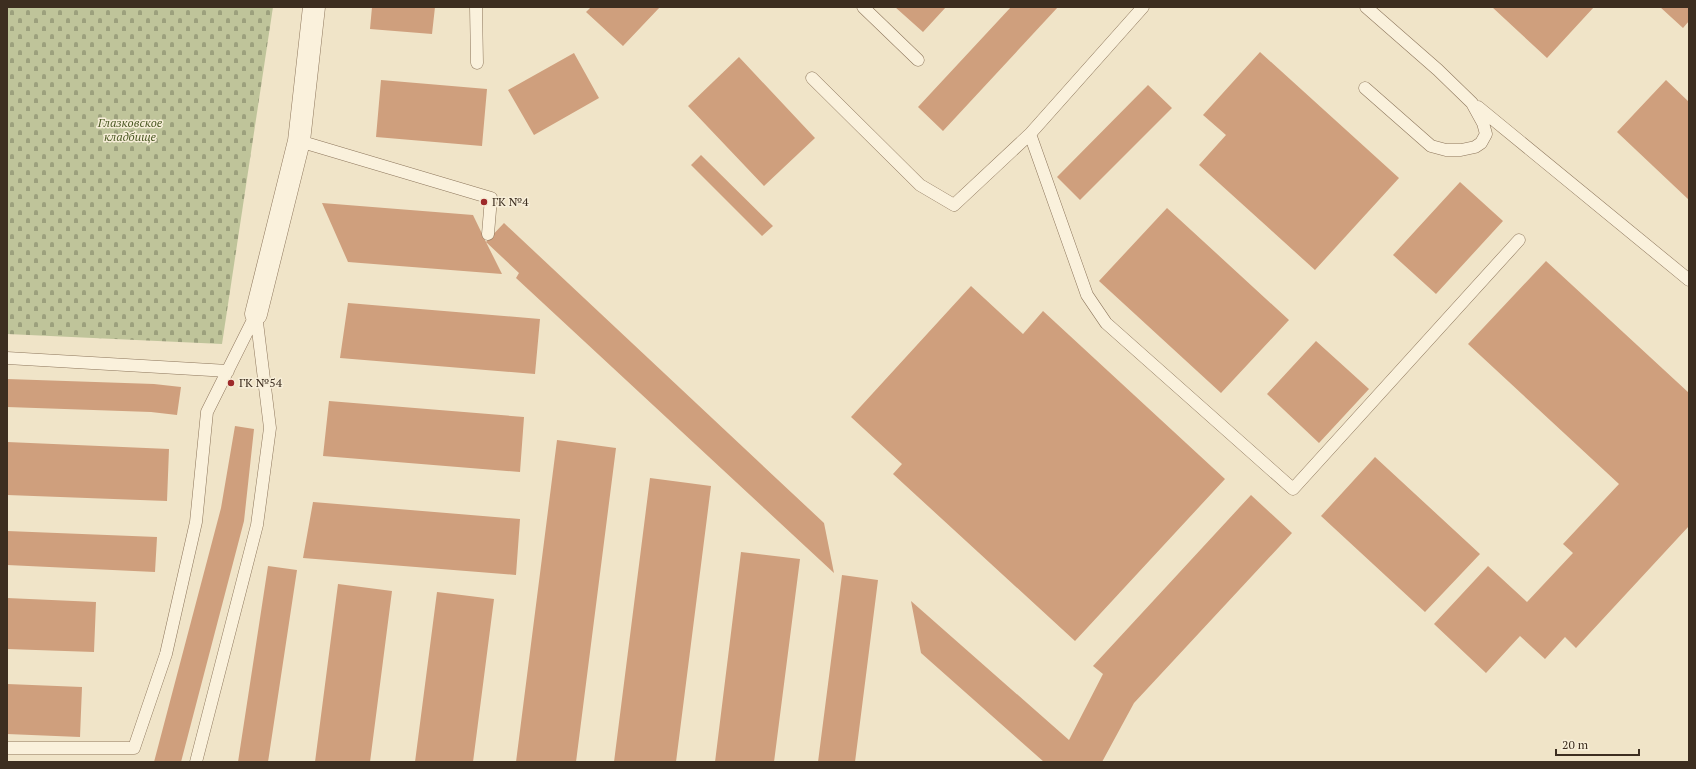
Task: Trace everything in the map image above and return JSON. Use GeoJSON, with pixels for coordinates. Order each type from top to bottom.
{"type":"FeatureCollection","features":[{"type":"Feature","properties":{"kind":"street"},"geometry":{"type":"LineString","coordinates":[[256,314],[299,141],[314,7]]}},
{"type":"Feature","properties":{"kind":"lane"},"geometry":{"type":"LineString","coordinates":[[476,7],[477,63]]}},
{"type":"Feature","properties":{"kind":"lane"},"geometry":{"type":"LineString","coordinates":[[863,7],[918,60]]}},
{"type":"Feature","properties":{"kind":"lane"},"geometry":{"type":"LineString","coordinates":[[812,78],[920,185],[954,205],[1030,134],[1143,7]]}},
{"type":"Feature","properties":{"kind":"lane"},"geometry":{"type":"LineString","coordinates":[[1366,7],[1438,70],[1472,103],[1689,280]]}},
{"type":"Feature","properties":{"kind":"lane"},"geometry":{"type":"LineString","coordinates":[[1365,88],[1432,146],[1446,150],[1461,150],[1475,147],[1481,143],[1486,134],[1483,123],[1472,103]]}},
{"type":"Feature","properties":{"kind":"lane"},"geometry":{"type":"LineString","coordinates":[[1030,134],[1086,295],[1106,324],[1293,489],[1519,240]]}},
{"type":"Feature","properties":{"kind":"lane"},"geometry":{"type":"LineString","coordinates":[[299,141],[491,198],[488,234]]}},
{"type":"Feature","properties":{"kind":"lane"},"geometry":{"type":"LineString","coordinates":[[7,748],[134,748],[166,654],[196,522],[207,412],[256,314]]}},
{"type":"Feature","properties":{"kind":"lane"},"geometry":{"type":"LineString","coordinates":[[196,762],[257,525],[270,428],[256,314]]}},
{"type":"Feature","properties":{"kind":"lane"},"geometry":{"type":"LineString","coordinates":[[7,358],[228,371]]}},
{"type":"Feature","properties":{"kind":"green space","name":"Глазковское кладбище"},"geometry":{"type":"Polygon","coordinates":[[[7,7],[273,7],[222,344],[7,334],[7,7]]]}},
{"type":"Feature","properties":{"kind":"building"},"geometry":{"type":"Polygon","coordinates":[[[372,7],[435,7],[432,34],[370,29],[372,7]]]}},
{"type":"Feature","properties":{"kind":"building"},"geometry":{"type":"Polygon","coordinates":[[[591,7],[660,7],[623,46],[586,12],[591,7]]]}},
{"type":"Feature","properties":{"kind":"building"},"geometry":{"type":"Polygon","coordinates":[[[895,7],[946,7],[923,32],[895,7]]]}},
{"type":"Feature","properties":{"kind":"building"},"geometry":{"type":"Polygon","coordinates":[[[1011,7],[1058,7],[943,131],[918,107],[1011,7]]]}},
{"type":"Feature","properties":{"kind":"building"},"geometry":{"type":"Polygon","coordinates":[[[1492,7],[1594,7],[1547,58],[1492,7]]]}},
{"type":"Feature","properties":{"kind":"building"},"geometry":{"type":"Polygon","coordinates":[[[1660,7],[1689,7],[1689,21],[1683,28],[1660,7]]]}},
{"type":"Feature","properties":{"kind":"building"},"geometry":{"type":"Polygon","coordinates":[[[1260,52],[1399,178],[1315,270],[1199,165],[1226,135],[1203,115],[1260,52]]]}},
{"type":"Feature","properties":{"kind":"building"},"geometry":{"type":"Polygon","coordinates":[[[574,53],[599,98],[534,135],[508,90],[574,53]]]}},
{"type":"Feature","properties":{"kind":"building"},"geometry":{"type":"Polygon","coordinates":[[[739,57],[815,138],[764,186],[688,106],[739,57]]]}},
{"type":"Feature","properties":{"kind":"building"},"geometry":{"type":"Polygon","coordinates":[[[381,80],[487,89],[482,146],[376,137],[381,80]]]}},
{"type":"Feature","properties":{"kind":"building"},"geometry":{"type":"Polygon","coordinates":[[[1666,80],[1689,102],[1689,200],[1617,132],[1666,80]]]}},
{"type":"Feature","properties":{"kind":"building"},"geometry":{"type":"Polygon","coordinates":[[[1148,85],[1172,108],[1080,200],[1057,177],[1148,85]]]}},
{"type":"Feature","properties":{"kind":"building"},"geometry":{"type":"Polygon","coordinates":[[[701,155],[773,226],[762,236],[691,165],[701,155]]]}},
{"type":"Feature","properties":{"kind":"building"},"geometry":{"type":"Polygon","coordinates":[[[1460,182],[1503,221],[1436,294],[1393,255],[1460,182]]]}},
{"type":"Feature","properties":{"kind":"building"},"geometry":{"type":"Polygon","coordinates":[[[322,203],[473,215],[502,274],[348,262],[322,203]]]}},
{"type":"Feature","properties":{"kind":"building"},"geometry":{"type":"Polygon","coordinates":[[[1167,208],[1289,320],[1221,393],[1099,281],[1167,208]]]}},
{"type":"Feature","properties":{"kind":"building"},"geometry":{"type":"Polygon","coordinates":[[[504,223],[824,523],[834,573],[516,278],[519,273],[486,242],[504,223]]]}},
{"type":"Feature","properties":{"kind":"building"},"geometry":{"type":"Polygon","coordinates":[[[1546,261],[1689,393],[1689,526],[1576,648],[1565,637],[1545,659],[1520,636],[1486,673],[1434,624],[1488,566],[1527,602],[1573,553],[1563,544],[1619,484],[1468,344],[1546,261]]]}},
{"type":"Feature","properties":{"kind":"building"},"geometry":{"type":"Polygon","coordinates":[[[971,286],[1023,334],[1043,311],[1225,479],[1075,641],[893,474],[902,464],[851,417],[971,286]]]}},
{"type":"Feature","properties":{"kind":"building"},"geometry":{"type":"Polygon","coordinates":[[[348,303],[540,319],[535,374],[340,358],[348,303]]]}},
{"type":"Feature","properties":{"kind":"building"},"geometry":{"type":"Polygon","coordinates":[[[1316,341],[1369,389],[1319,443],[1267,394],[1316,341]]]}},
{"type":"Feature","properties":{"kind":"building"},"geometry":{"type":"Polygon","coordinates":[[[7,379],[154,384],[181,387],[177,415],[151,412],[7,407],[7,379]]]}},
{"type":"Feature","properties":{"kind":"building"},"geometry":{"type":"Polygon","coordinates":[[[329,401],[524,417],[520,472],[323,456],[329,401]]]}},
{"type":"Feature","properties":{"kind":"building"},"geometry":{"type":"Polygon","coordinates":[[[235,426],[254,429],[244,521],[181,762],[154,762],[221,508],[235,426]]]}},
{"type":"Feature","properties":{"kind":"building"},"geometry":{"type":"Polygon","coordinates":[[[557,440],[616,448],[576,762],[516,762],[557,440]]]}},
{"type":"Feature","properties":{"kind":"building"},"geometry":{"type":"Polygon","coordinates":[[[7,442],[169,449],[167,501],[7,495],[7,442]]]}},
{"type":"Feature","properties":{"kind":"building"},"geometry":{"type":"Polygon","coordinates":[[[1375,457],[1480,554],[1425,612],[1321,516],[1375,457]]]}},
{"type":"Feature","properties":{"kind":"building"},"geometry":{"type":"Polygon","coordinates":[[[650,478],[711,486],[676,762],[614,762],[650,478]]]}},
{"type":"Feature","properties":{"kind":"building"},"geometry":{"type":"Polygon","coordinates":[[[1251,495],[1292,533],[1134,703],[1102,762],[1044,762],[921,653],[911,601],[1069,740],[1103,674],[1093,666],[1251,495]]]}},
{"type":"Feature","properties":{"kind":"building"},"geometry":{"type":"Polygon","coordinates":[[[313,502],[520,519],[516,575],[303,558],[313,502]]]}},
{"type":"Feature","properties":{"kind":"building"},"geometry":{"type":"Polygon","coordinates":[[[7,531],[157,537],[155,572],[7,565],[7,531]]]}},
{"type":"Feature","properties":{"kind":"building"},"geometry":{"type":"Polygon","coordinates":[[[741,552],[800,559],[774,762],[715,762],[741,552]]]}},
{"type":"Feature","properties":{"kind":"building"},"geometry":{"type":"Polygon","coordinates":[[[268,566],[297,570],[268,762],[238,762],[268,566]]]}},
{"type":"Feature","properties":{"kind":"building"},"geometry":{"type":"Polygon","coordinates":[[[842,575],[878,580],[855,762],[818,762],[842,575]]]}},
{"type":"Feature","properties":{"kind":"building"},"geometry":{"type":"Polygon","coordinates":[[[338,584],[392,591],[370,762],[315,762],[338,584]]]}},
{"type":"Feature","properties":{"kind":"building"},"geometry":{"type":"Polygon","coordinates":[[[437,592],[494,599],[473,762],[415,762],[437,592]]]}},
{"type":"Feature","properties":{"kind":"building"},"geometry":{"type":"Polygon","coordinates":[[[7,598],[96,602],[94,652],[7,649],[7,598]]]}},
{"type":"Feature","properties":{"kind":"building"},"geometry":{"type":"Polygon","coordinates":[[[7,684],[82,687],[80,737],[7,734],[7,684]]]}},
{"type":"Feature","properties":{"kind":"place","name":"ГК №4"},"geometry":{"type":"Point","coordinates":[484,202]}},
{"type":"Feature","properties":{"kind":"place","name":"ГК №54"},"geometry":{"type":"Point","coordinates":[231,383]}}]}
